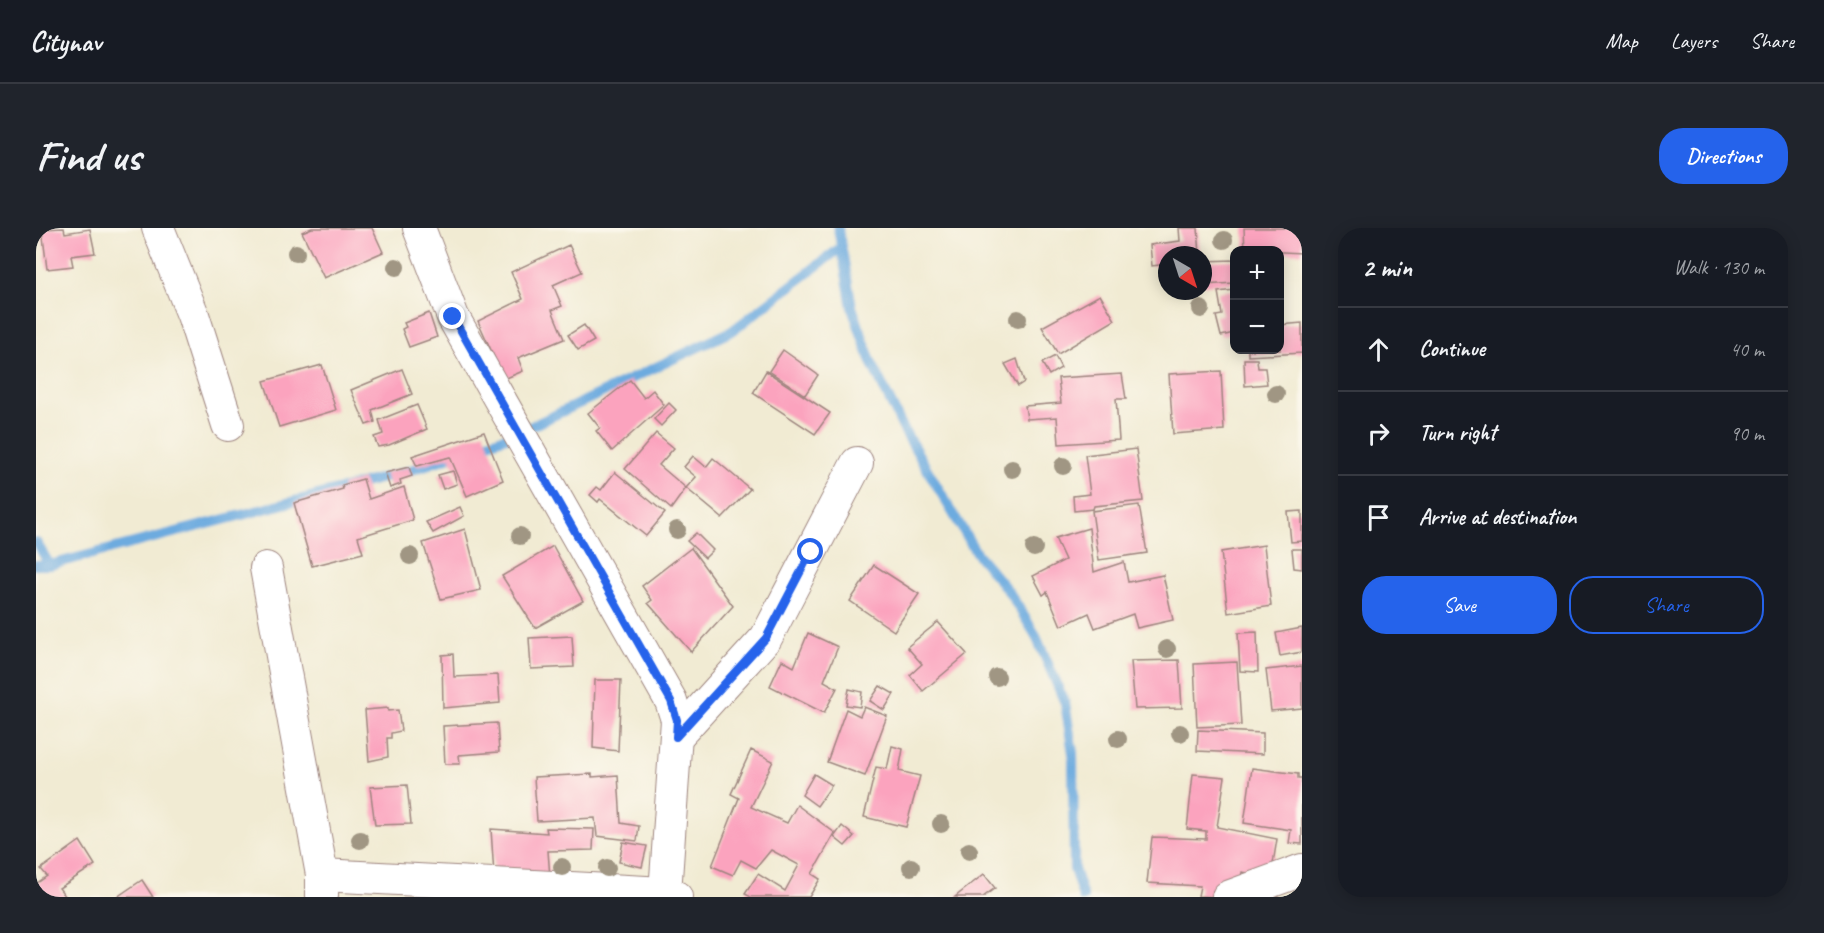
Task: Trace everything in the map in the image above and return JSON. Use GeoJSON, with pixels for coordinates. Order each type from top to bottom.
{"type":"FeatureCollection","features":[{"type":"Feature","properties":{"kind":"street"},"geometry":{"type":"LineString","coordinates":[[158,228],[193,315],[228,425]]}},
{"type":"Feature","properties":{"kind":"street"},"geometry":{"type":"LineString","coordinates":[[266,568],[322,886],[671,895],[677,720],[671,701],[453,317],[419,228]]}},
{"type":"Feature","properties":{"kind":"street"},"geometry":{"type":"LineString","coordinates":[[676,737],[766,638],[857,463]]}},
{"type":"Feature","properties":{"kind":"street"},"geometry":{"type":"LineString","coordinates":[[1228,897],[1302,870]]}},
{"type":"Feature","properties":{"kind":"building"},"geometry":{"type":"Polygon","coordinates":[[[64,228],[65,233],[90,229],[95,253],[71,256],[73,266],[47,269],[42,229],[64,228]]]}},
{"type":"Feature","properties":{"kind":"building"},"geometry":{"type":"Polygon","coordinates":[[[312,228],[372,228],[383,252],[324,278],[302,232],[312,228]]]}},
{"type":"Feature","properties":{"kind":"building"},"geometry":{"type":"Polygon","coordinates":[[[1179,228],[1198,228],[1199,246],[1158,246],[1158,265],[1152,266],[1150,245],[1180,241],[1179,228]]]}},
{"type":"Feature","properties":{"kind":"building"},"geometry":{"type":"Polygon","coordinates":[[[1244,228],[1302,228],[1302,253],[1284,252],[1284,246],[1245,246],[1244,228]]]}},
{"type":"Feature","properties":{"kind":"building"},"geometry":{"type":"Polygon","coordinates":[[[569,245],[582,272],[553,285],[562,306],[552,310],[564,339],[518,358],[523,371],[504,379],[478,321],[523,299],[511,272],[569,245]]]}},
{"type":"Feature","properties":{"kind":"building"},"geometry":{"type":"Polygon","coordinates":[[[1230,260],[1230,283],[1212,284],[1212,261],[1230,260]]]}},
{"type":"Feature","properties":{"kind":"building"},"geometry":{"type":"Polygon","coordinates":[[[1230,290],[1230,334],[1221,336],[1216,316],[1222,315],[1218,292],[1230,290]]]}},
{"type":"Feature","properties":{"kind":"building"},"geometry":{"type":"Polygon","coordinates":[[[1100,295],[1115,320],[1058,354],[1042,327],[1100,295]]]}},
{"type":"Feature","properties":{"kind":"building"},"geometry":{"type":"Polygon","coordinates":[[[429,313],[437,337],[409,347],[402,329],[406,327],[404,323],[429,313]]]}},
{"type":"Feature","properties":{"kind":"building"},"geometry":{"type":"Polygon","coordinates":[[[1302,323],[1302,353],[1284,354],[1284,325],[1302,323]]]}},
{"type":"Feature","properties":{"kind":"building"},"geometry":{"type":"Polygon","coordinates":[[[584,325],[594,341],[578,350],[568,335],[584,325]]]}},
{"type":"Feature","properties":{"kind":"building"},"geometry":{"type":"Polygon","coordinates":[[[783,350],[818,375],[805,395],[769,371],[783,350]]]}},
{"type":"Feature","properties":{"kind":"building"},"geometry":{"type":"Polygon","coordinates":[[[1248,354],[1284,354],[1248,356],[1248,354]]]}},
{"type":"Feature","properties":{"kind":"building"},"geometry":{"type":"Polygon","coordinates":[[[1055,356],[1061,368],[1049,375],[1042,363],[1055,356]]]}},
{"type":"Feature","properties":{"kind":"building"},"geometry":{"type":"Polygon","coordinates":[[[1017,359],[1024,382],[1018,386],[1005,364],[1017,359]]]}},
{"type":"Feature","properties":{"kind":"building"},"geometry":{"type":"Polygon","coordinates":[[[1244,359],[1257,359],[1258,368],[1265,368],[1267,384],[1245,386],[1244,359]]]}},
{"type":"Feature","properties":{"kind":"building"},"geometry":{"type":"Polygon","coordinates":[[[322,365],[336,410],[279,427],[264,381],[322,365]]]}},
{"type":"Feature","properties":{"kind":"building"},"geometry":{"type":"Polygon","coordinates":[[[402,369],[412,394],[372,410],[375,422],[366,425],[351,390],[402,369]]]}},
{"type":"Feature","properties":{"kind":"building"},"geometry":{"type":"Polygon","coordinates":[[[766,371],[830,413],[815,434],[753,393],[766,371]]]}},
{"type":"Feature","properties":{"kind":"building"},"geometry":{"type":"Polygon","coordinates":[[[1221,371],[1224,430],[1173,434],[1169,374],[1221,371]]]}},
{"type":"Feature","properties":{"kind":"building"},"geometry":{"type":"Polygon","coordinates":[[[1122,374],[1126,399],[1116,399],[1119,440],[1059,444],[1057,417],[1027,419],[1025,406],[1061,403],[1058,378],[1122,374]]]}},
{"type":"Feature","properties":{"kind":"building"},"geometry":{"type":"Polygon","coordinates":[[[630,380],[644,398],[653,390],[664,405],[612,451],[596,431],[600,428],[588,413],[630,380]]]}},
{"type":"Feature","properties":{"kind":"building"},"geometry":{"type":"Polygon","coordinates":[[[669,403],[676,410],[661,426],[654,419],[669,403]]]}},
{"type":"Feature","properties":{"kind":"building"},"geometry":{"type":"Polygon","coordinates":[[[417,405],[427,429],[389,445],[378,447],[374,437],[383,434],[379,420],[417,405]]]}},
{"type":"Feature","properties":{"kind":"building"},"geometry":{"type":"Polygon","coordinates":[[[484,432],[503,480],[467,496],[450,457],[417,466],[412,456],[484,432]]]}},
{"type":"Feature","properties":{"kind":"building"},"geometry":{"type":"Polygon","coordinates":[[[656,433],[674,448],[659,465],[686,488],[671,509],[625,469],[656,433]]]}},
{"type":"Feature","properties":{"kind":"building"},"geometry":{"type":"Polygon","coordinates":[[[1136,449],[1143,501],[1094,506],[1093,509],[1074,511],[1073,496],[1090,494],[1085,455],[1136,449]]]}},
{"type":"Feature","properties":{"kind":"building"},"geometry":{"type":"Polygon","coordinates":[[[693,456],[706,467],[713,458],[750,489],[722,518],[686,488],[696,477],[684,467],[693,456]]]}},
{"type":"Feature","properties":{"kind":"building"},"geometry":{"type":"Polygon","coordinates":[[[409,467],[412,476],[400,480],[401,484],[390,488],[385,473],[409,467]]]}},
{"type":"Feature","properties":{"kind":"building"},"geometry":{"type":"Polygon","coordinates":[[[453,471],[457,484],[443,489],[438,475],[453,471]]]}},
{"type":"Feature","properties":{"kind":"building"},"geometry":{"type":"Polygon","coordinates":[[[615,472],[665,513],[646,536],[600,499],[598,502],[590,495],[597,487],[601,490],[615,472]]]}},
{"type":"Feature","properties":{"kind":"building"},"geometry":{"type":"Polygon","coordinates":[[[363,479],[369,499],[404,487],[413,520],[358,537],[363,553],[312,566],[294,503],[343,489],[342,485],[363,479]]]}},
{"type":"Feature","properties":{"kind":"building"},"geometry":{"type":"Polygon","coordinates":[[[1139,505],[1147,553],[1099,560],[1092,511],[1139,505]]]}},
{"type":"Feature","properties":{"kind":"building"},"geometry":{"type":"Polygon","coordinates":[[[460,507],[464,516],[433,533],[426,522],[460,507]]]}},
{"type":"Feature","properties":{"kind":"building"},"geometry":{"type":"Polygon","coordinates":[[[1302,511],[1302,541],[1291,542],[1288,512],[1302,511]]]}},
{"type":"Feature","properties":{"kind":"building"},"geometry":{"type":"Polygon","coordinates":[[[1089,528],[1094,572],[1124,562],[1128,582],[1163,575],[1173,620],[1137,628],[1133,614],[1095,628],[1089,613],[1061,626],[1047,592],[1043,595],[1033,576],[1065,560],[1055,538],[1089,528]]]}},
{"type":"Feature","properties":{"kind":"building"},"geometry":{"type":"Polygon","coordinates":[[[465,529],[481,590],[441,599],[423,543],[465,529]]]}},
{"type":"Feature","properties":{"kind":"building"},"geometry":{"type":"Polygon","coordinates":[[[696,533],[713,550],[705,558],[687,541],[696,533]]]}},
{"type":"Feature","properties":{"kind":"building"},"geometry":{"type":"Polygon","coordinates":[[[1264,545],[1271,606],[1228,613],[1221,552],[1264,545]]]}},
{"type":"Feature","properties":{"kind":"building"},"geometry":{"type":"Polygon","coordinates":[[[553,546],[583,601],[535,628],[502,576],[553,546]]]}},
{"type":"Feature","properties":{"kind":"building"},"geometry":{"type":"Polygon","coordinates":[[[691,548],[733,606],[691,652],[648,603],[652,600],[642,586],[691,548]]]}},
{"type":"Feature","properties":{"kind":"building"},"geometry":{"type":"Polygon","coordinates":[[[1292,549],[1302,549],[1302,569],[1294,568],[1292,549]]]}},
{"type":"Feature","properties":{"kind":"building"},"geometry":{"type":"Polygon","coordinates":[[[874,565],[919,594],[894,631],[850,601],[874,565]]]}},
{"type":"Feature","properties":{"kind":"building"},"geometry":{"type":"Polygon","coordinates":[[[938,622],[967,654],[923,691],[910,675],[922,664],[907,647],[938,622]]]}},
{"type":"Feature","properties":{"kind":"building"},"geometry":{"type":"Polygon","coordinates":[[[1302,628],[1302,652],[1280,656],[1276,633],[1302,628]]]}},
{"type":"Feature","properties":{"kind":"building"},"geometry":{"type":"Polygon","coordinates":[[[1257,632],[1258,672],[1240,671],[1238,633],[1257,632]]]}},
{"type":"Feature","properties":{"kind":"building"},"geometry":{"type":"Polygon","coordinates":[[[808,633],[838,647],[824,681],[837,688],[824,713],[770,686],[782,660],[794,667],[808,633]]]}},
{"type":"Feature","properties":{"kind":"building"},"geometry":{"type":"Polygon","coordinates":[[[572,636],[574,667],[531,669],[529,638],[572,636]]]}},
{"type":"Feature","properties":{"kind":"building"},"geometry":{"type":"Polygon","coordinates":[[[453,654],[454,677],[498,675],[500,703],[443,708],[442,655],[453,654]]]}},
{"type":"Feature","properties":{"kind":"building"},"geometry":{"type":"Polygon","coordinates":[[[1179,660],[1182,708],[1135,709],[1131,661],[1179,660]]]}},
{"type":"Feature","properties":{"kind":"building"},"geometry":{"type":"Polygon","coordinates":[[[1237,662],[1241,725],[1197,727],[1194,664],[1237,662]]]}},
{"type":"Feature","properties":{"kind":"building"},"geometry":{"type":"Polygon","coordinates":[[[1302,666],[1302,708],[1271,711],[1266,670],[1302,666]]]}},
{"type":"Feature","properties":{"kind":"building"},"geometry":{"type":"Polygon","coordinates":[[[595,680],[621,680],[618,751],[593,748],[595,680]]]}},
{"type":"Feature","properties":{"kind":"building"},"geometry":{"type":"Polygon","coordinates":[[[880,686],[894,694],[884,710],[870,701],[880,686]]]}},
{"type":"Feature","properties":{"kind":"building"},"geometry":{"type":"Polygon","coordinates":[[[849,689],[862,692],[860,707],[846,705],[849,689]]]}},
{"type":"Feature","properties":{"kind":"building"},"geometry":{"type":"Polygon","coordinates":[[[864,707],[887,716],[865,776],[827,762],[846,709],[860,716],[864,707]]]}},
{"type":"Feature","properties":{"kind":"building"},"geometry":{"type":"Polygon","coordinates":[[[388,708],[388,711],[398,710],[401,731],[391,733],[391,738],[387,738],[388,757],[369,761],[365,710],[388,708]]]}},
{"type":"Feature","properties":{"kind":"building"},"geometry":{"type":"Polygon","coordinates":[[[497,723],[499,752],[459,755],[460,764],[445,764],[443,726],[497,723]]]}},
{"type":"Feature","properties":{"kind":"building"},"geometry":{"type":"Polygon","coordinates":[[[1198,730],[1263,733],[1263,754],[1197,751],[1198,730]]]}},
{"type":"Feature","properties":{"kind":"building"},"geometry":{"type":"Polygon","coordinates":[[[892,746],[903,749],[899,771],[920,776],[906,827],[864,817],[876,767],[887,769],[892,746]]]}},
{"type":"Feature","properties":{"kind":"building"},"geometry":{"type":"Polygon","coordinates":[[[751,750],[773,761],[751,807],[787,823],[797,805],[835,833],[812,874],[820,879],[809,897],[751,897],[745,894],[758,874],[785,891],[799,865],[771,850],[756,868],[741,860],[733,875],[712,866],[739,798],[731,794],[751,750]]]}},
{"type":"Feature","properties":{"kind":"building"},"geometry":{"type":"Polygon","coordinates":[[[1252,768],[1298,774],[1298,778],[1302,778],[1302,844],[1289,843],[1291,830],[1244,823],[1252,768]]]}},
{"type":"Feature","properties":{"kind":"building"},"geometry":{"type":"Polygon","coordinates":[[[592,774],[592,777],[618,775],[621,823],[639,826],[637,841],[597,836],[595,818],[537,821],[534,777],[592,774]]]}},
{"type":"Feature","properties":{"kind":"building"},"geometry":{"type":"Polygon","coordinates":[[[814,774],[832,785],[817,806],[802,795],[814,774]]]}},
{"type":"Feature","properties":{"kind":"building"},"geometry":{"type":"Polygon","coordinates":[[[1193,774],[1225,777],[1217,827],[1277,839],[1271,876],[1242,872],[1239,891],[1220,897],[1198,896],[1200,886],[1147,883],[1152,837],[1206,839],[1206,831],[1187,829],[1193,774]]]}},
{"type":"Feature","properties":{"kind":"building"},"geometry":{"type":"Polygon","coordinates":[[[407,785],[411,824],[375,825],[370,787],[407,785]]]}},
{"type":"Feature","properties":{"kind":"building"},"geometry":{"type":"Polygon","coordinates":[[[842,826],[854,836],[845,846],[834,837],[842,826]]]}},
{"type":"Feature","properties":{"kind":"building"},"geometry":{"type":"Polygon","coordinates":[[[546,828],[594,829],[593,850],[548,851],[550,877],[494,875],[491,829],[547,833],[546,828]]]}},
{"type":"Feature","properties":{"kind":"building"},"geometry":{"type":"Polygon","coordinates":[[[80,841],[95,865],[59,888],[66,897],[36,897],[36,884],[47,876],[41,869],[80,841]]]}},
{"type":"Feature","properties":{"kind":"building"},"geometry":{"type":"Polygon","coordinates":[[[623,842],[647,846],[642,867],[619,862],[623,842]]]}},
{"type":"Feature","properties":{"kind":"building"},"geometry":{"type":"Polygon","coordinates":[[[984,874],[995,888],[983,897],[955,897],[984,874]]]}},
{"type":"Feature","properties":{"kind":"building"},"geometry":{"type":"Polygon","coordinates":[[[142,880],[153,897],[117,897],[142,880]]]}},
{"type":"Feature","properties":{"kind":"waterway"},"geometry":{"type":"LineString","coordinates":[[838,228],[852,307],[871,362],[904,430],[977,554],[1009,592],[1035,634],[1065,703],[1073,753],[1074,869],[1083,897]]}},
{"type":"Feature","properties":{"kind":"waterway"},"geometry":{"type":"LineString","coordinates":[[476,447],[515,434],[732,331],[839,249]]}},
{"type":"Feature","properties":{"kind":"waterway"},"geometry":{"type":"LineString","coordinates":[[36,565],[50,565],[406,472],[458,454]]}},
{"type":"Feature","properties":{"kind":"waterway"},"geometry":{"type":"LineString","coordinates":[[36,542],[50,565]]}},
{"type":"Feature","properties":{"kind":"route"},"geometry":{"type":"LineString","coordinates":[[453,317],[671,701],[677,720],[676,737],[766,638],[811,552]]}}]}
